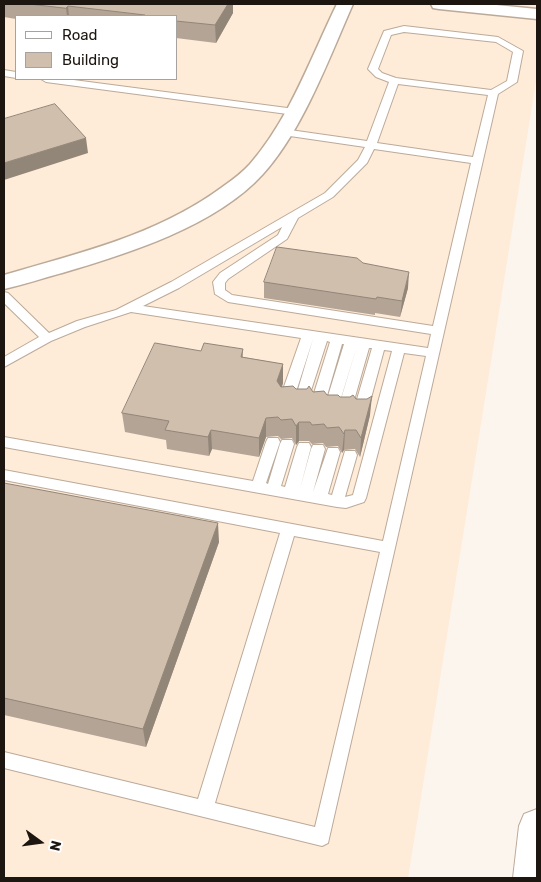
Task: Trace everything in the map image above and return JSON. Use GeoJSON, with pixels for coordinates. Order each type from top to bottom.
{"type":"FeatureCollection","features":[{"type":"Feature","properties":{"kind":"main road"},"geometry":{"type":"LineString","coordinates":[[532,878],[537,826]]}},
{"type":"Feature","properties":{"kind":"street"},"geometry":{"type":"LineString","coordinates":[[4,282],[109,251],[169,228],[222,198],[259,167],[283,132],[295,112],[345,4]]}},
{"type":"Feature","properties":{"kind":"street"},"geometry":{"type":"LineString","coordinates":[[439,4],[537,14]]}},
{"type":"Feature","properties":{"kind":"lane"},"geometry":{"type":"LineString","coordinates":[[404,29],[498,40],[518,50],[512,82],[493,93],[394,82],[373,69],[387,33],[404,29]]}},
{"type":"Feature","properties":{"kind":"lane"},"geometry":{"type":"LineString","coordinates":[[54,80],[295,112]]}},
{"type":"Feature","properties":{"kind":"lane"},"geometry":{"type":"LineString","coordinates":[[4,363],[47,338],[130,308],[175,285],[329,195],[363,162],[394,82]]}},
{"type":"Feature","properties":{"kind":"lane"},"geometry":{"type":"LineString","coordinates":[[4,760],[322,837],[493,93]]}},
{"type":"Feature","properties":{"kind":"lane"},"geometry":{"type":"LineString","coordinates":[[283,132],[476,161]]}},
{"type":"Feature","properties":{"kind":"lane"},"geometry":{"type":"LineString","coordinates":[[293,216],[283,237],[224,276],[219,282],[220,291],[228,298],[437,331]]}},
{"type":"Feature","properties":{"kind":"lane"},"geometry":{"type":"LineString","coordinates":[[4,296],[47,338]]}},
{"type":"Feature","properties":{"kind":"lane"},"geometry":{"type":"LineString","coordinates":[[130,308],[432,353]]}},
{"type":"Feature","properties":{"kind":"lane"},"geometry":{"type":"LineString","coordinates":[[286,401],[309,334]]}},
{"type":"Feature","properties":{"kind":"lane"},"geometry":{"type":"LineString","coordinates":[[301,404],[322,336]]}},
{"type":"Feature","properties":{"kind":"lane"},"geometry":{"type":"LineString","coordinates":[[317,406],[337,338]]}},
{"type":"Feature","properties":{"kind":"lane"},"geometry":{"type":"LineString","coordinates":[[338,410],[357,341]]}},
{"type":"Feature","properties":{"kind":"lane"},"geometry":{"type":"LineString","coordinates":[[360,414],[379,345]]}},
{"type":"Feature","properties":{"kind":"lane"},"geometry":{"type":"LineString","coordinates":[[4,442],[346,503],[359,498],[399,348]]}},
{"type":"Feature","properties":{"kind":"lane"},"geometry":{"type":"LineString","coordinates":[[258,488],[273,442]]}},
{"type":"Feature","properties":{"kind":"lane"},"geometry":{"type":"LineString","coordinates":[[273,490],[287,444]]}},
{"type":"Feature","properties":{"kind":"lane"},"geometry":{"type":"LineString","coordinates":[[290,493],[304,447]]}},
{"type":"Feature","properties":{"kind":"lane"},"geometry":{"type":"LineString","coordinates":[[305,496],[326,451],[320,498]]}},
{"type":"Feature","properties":{"kind":"lane"},"geometry":{"type":"LineString","coordinates":[[337,502],[350,455]]}},
{"type":"Feature","properties":{"kind":"lane"},"geometry":{"type":"LineString","coordinates":[[4,475],[388,548]]}},
{"type":"Feature","properties":{"kind":"lane"},"geometry":{"type":"LineString","coordinates":[[204,808],[289,529]]}},
{"type":"Feature","properties":{"kind":"shaded area"},"geometry":{"type":"Polygon","coordinates":[[[4,4],[537,4],[537,75],[408,878],[4,878],[4,4]]]}},
{"type":"Feature","properties":{"kind":"building"},"geometry":{"type":"Polygon","coordinates":[[[29,4],[228,4],[215,25],[178,21],[178,15],[145,15],[68,6],[66,8],[29,4]]]}},
{"type":"Feature","properties":{"kind":"building"},"geometry":{"type":"Polygon","coordinates":[[[55,104],[86,138],[4,163],[4,119],[55,104]]]}},
{"type":"Feature","properties":{"kind":"building"},"geometry":{"type":"Polygon","coordinates":[[[277,247],[357,258],[363,263],[409,272],[402,301],[377,297],[376,299],[264,282],[277,247]]]}},
{"type":"Feature","properties":{"kind":"building"},"geometry":{"type":"Polygon","coordinates":[[[155,343],[201,351],[204,343],[243,349],[241,357],[283,364],[277,381],[281,387],[293,386],[296,389],[307,389],[309,386],[313,392],[324,391],[327,395],[338,395],[340,397],[350,397],[353,395],[356,399],[367,399],[372,396],[361,438],[356,430],[345,430],[344,434],[339,427],[327,428],[324,424],[312,425],[310,422],[299,422],[296,426],[292,419],[281,420],[278,417],[266,418],[259,438],[211,430],[208,437],[165,430],[169,421],[122,413],[155,343]]]}},
{"type":"Feature","properties":{"kind":"building"},"geometry":{"type":"Polygon","coordinates":[[[4,483],[218,523],[143,729],[4,698],[4,483]]]}}]}
